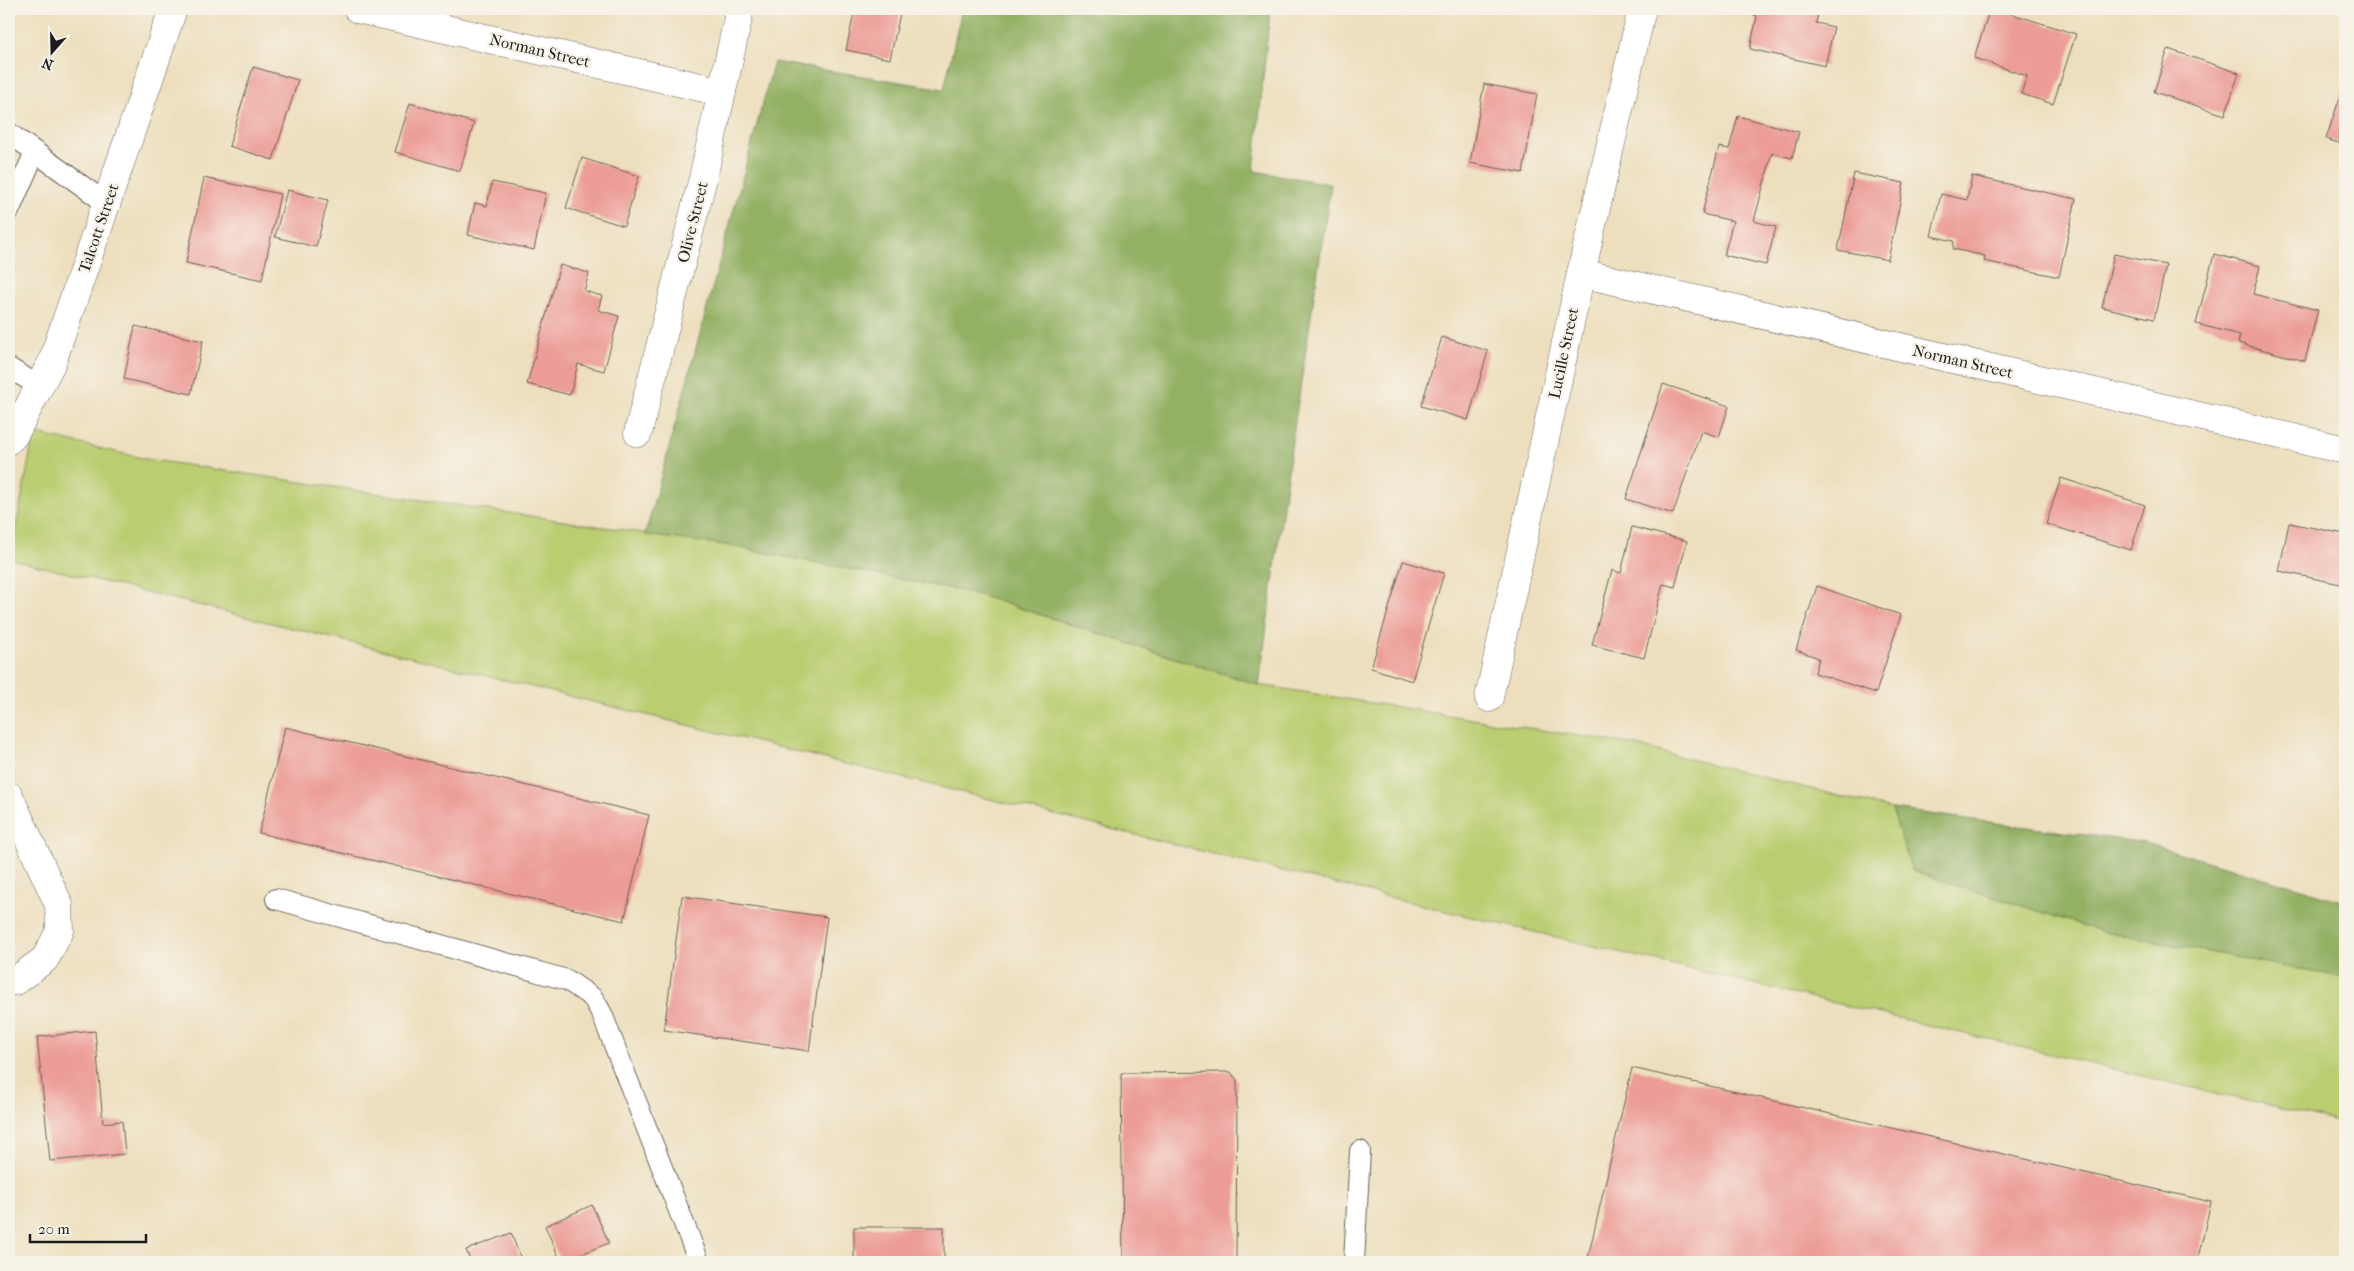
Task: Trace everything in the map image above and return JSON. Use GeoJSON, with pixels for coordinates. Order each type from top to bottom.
{"type":"FeatureCollection","features":[{"type":"Feature","properties":{"kind":"street","name":"Talcott Street"},"geometry":{"type":"LineString","coordinates":[[9,440],[14,435],[52,362],[173,9]]}},
{"type":"Feature","properties":{"kind":"street","name":"Norman Street"},"geometry":{"type":"LineString","coordinates":[[358,9],[722,92]]}},
{"type":"Feature","properties":{"kind":"street","name":"Olive Street"},"geometry":{"type":"LineString","coordinates":[[638,433],[703,178],[740,9]]}},
{"type":"Feature","properties":{"kind":"street","name":"Lucille Street"},"geometry":{"type":"LineString","coordinates":[[1489,698],[1581,273],[1642,9]]}},
{"type":"Feature","properties":{"kind":"street","name":"Norman Street"},"geometry":{"type":"LineString","coordinates":[[1581,273],[2345,450]]}},
{"type":"Feature","properties":{"kind":"street"},"geometry":{"type":"LineString","coordinates":[[9,796],[59,905],[60,932],[45,958],[15,980],[9,980]]}},
{"type":"Feature","properties":{"kind":"lane"},"geometry":{"type":"LineString","coordinates":[[9,133],[106,203]]}},
{"type":"Feature","properties":{"kind":"lane"},"geometry":{"type":"LineString","coordinates":[[9,211],[35,152]]}},
{"type":"Feature","properties":{"kind":"lane"},"geometry":{"type":"LineString","coordinates":[[9,368],[39,386]]}},
{"type":"Feature","properties":{"kind":"lane"},"geometry":{"type":"LineString","coordinates":[[276,899],[566,980],[593,998],[602,1014],[699,1262]]}},
{"type":"Feature","properties":{"kind":"lane"},"geometry":{"type":"LineString","coordinates":[[1354,1262],[1360,1151]]}},
{"type":"Feature","properties":{"kind":"green space"},"geometry":{"type":"Polygon","coordinates":[[[962,9],[1270,9],[1254,171],[1331,184],[1290,455],[1259,685],[973,593],[725,545],[645,535],[774,62],[944,89],[962,9]]]}},
{"type":"Feature","properties":{"kind":"green space"},"geometry":{"type":"Polygon","coordinates":[[[34,433],[146,459],[725,545],[973,593],[1259,685],[1629,744],[1892,809],[1912,871],[2104,932],[2345,978],[2345,1124],[1446,911],[10,559],[34,433]]]}},
{"type":"Feature","properties":{"kind":"green space"},"geometry":{"type":"Polygon","coordinates":[[[1892,809],[2146,843],[2345,902],[2345,978],[2104,932],[1912,871],[1892,809]]]}},
{"type":"Feature","properties":{"kind":"building"},"geometry":{"type":"Polygon","coordinates":[[[855,9],[901,9],[890,59],[846,50],[855,9]]]}},
{"type":"Feature","properties":{"kind":"building"},"geometry":{"type":"Polygon","coordinates":[[[1745,9],[1819,9],[1816,23],[1834,27],[1825,66],[1750,49],[1757,16],[1745,12],[1745,9]]]}},
{"type":"Feature","properties":{"kind":"building"},"geometry":{"type":"Polygon","coordinates":[[[1990,9],[1996,9],[2076,34],[2053,104],[2021,94],[2027,76],[1974,58],[1990,9]]]}},
{"type":"Feature","properties":{"kind":"building"},"geometry":{"type":"Polygon","coordinates":[[[2168,49],[2239,73],[2225,115],[2154,92],[2168,49]]]}},
{"type":"Feature","properties":{"kind":"building"},"geometry":{"type":"Polygon","coordinates":[[[253,67],[298,80],[273,160],[229,146],[253,67]]]}},
{"type":"Feature","properties":{"kind":"building"},"geometry":{"type":"Polygon","coordinates":[[[1484,84],[1537,94],[1523,173],[1470,163],[1484,84]]]}},
{"type":"Feature","properties":{"kind":"building"},"geometry":{"type":"Polygon","coordinates":[[[2342,91],[2345,92],[2345,145],[2326,139],[2342,91]]]}},
{"type":"Feature","properties":{"kind":"building"},"geometry":{"type":"Polygon","coordinates":[[[410,103],[474,123],[460,171],[395,152],[410,103]]]}},
{"type":"Feature","properties":{"kind":"building"},"geometry":{"type":"Polygon","coordinates":[[[1738,116],[1799,132],[1792,158],[1772,153],[1754,221],[1776,227],[1766,265],[1724,255],[1733,221],[1702,214],[1719,147],[1729,149],[1738,116]]]}},
{"type":"Feature","properties":{"kind":"building"},"geometry":{"type":"Polygon","coordinates":[[[582,158],[639,176],[624,226],[566,208],[582,158]]]}},
{"type":"Feature","properties":{"kind":"building"},"geometry":{"type":"Polygon","coordinates":[[[1854,173],[1904,183],[1888,260],[1838,250],[1854,173]]]}},
{"type":"Feature","properties":{"kind":"building"},"geometry":{"type":"Polygon","coordinates":[[[1972,176],[2076,199],[2059,277],[1984,261],[1985,256],[1953,249],[1954,241],[1931,236],[1941,194],[1967,200],[1972,176]]]}},
{"type":"Feature","properties":{"kind":"building"},"geometry":{"type":"Polygon","coordinates":[[[204,178],[280,194],[262,280],[186,263],[204,178]]]}},
{"type":"Feature","properties":{"kind":"building"},"geometry":{"type":"Polygon","coordinates":[[[492,182],[546,193],[534,250],[468,235],[475,203],[487,206],[492,182]]]}},
{"type":"Feature","properties":{"kind":"building"},"geometry":{"type":"Polygon","coordinates":[[[287,190],[328,200],[316,247],[275,237],[287,190]]]}},
{"type":"Feature","properties":{"kind":"building"},"geometry":{"type":"Polygon","coordinates":[[[2114,254],[2166,265],[2154,319],[2102,307],[2114,254]]]}},
{"type":"Feature","properties":{"kind":"building"},"geometry":{"type":"Polygon","coordinates":[[[2214,254],[2260,266],[2253,294],[2318,310],[2305,361],[2238,343],[2240,335],[2196,324],[2214,254]]]}},
{"type":"Feature","properties":{"kind":"building"},"geometry":{"type":"Polygon","coordinates":[[[560,265],[589,273],[584,291],[602,296],[598,310],[619,316],[604,371],[578,364],[570,395],[527,384],[560,265]]]}},
{"type":"Feature","properties":{"kind":"building"},"geometry":{"type":"Polygon","coordinates":[[[135,326],[203,341],[191,394],[124,379],[135,326]]]}},
{"type":"Feature","properties":{"kind":"building"},"geometry":{"type":"Polygon","coordinates":[[[1442,337],[1488,351],[1468,420],[1421,406],[1442,337]]]}},
{"type":"Feature","properties":{"kind":"building"},"geometry":{"type":"Polygon","coordinates":[[[1663,384],[1729,406],[1719,437],[1701,431],[1673,514],[1626,499],[1663,384]]]}},
{"type":"Feature","properties":{"kind":"building"},"geometry":{"type":"Polygon","coordinates":[[[2061,478],[2145,505],[2131,550],[2046,524],[2061,478]]]}},
{"type":"Feature","properties":{"kind":"building"},"geometry":{"type":"Polygon","coordinates":[[[2289,523],[2345,534],[2345,585],[2279,571],[2289,523]]]}},
{"type":"Feature","properties":{"kind":"building"},"geometry":{"type":"Polygon","coordinates":[[[1632,527],[1687,541],[1675,587],[1663,584],[1644,658],[1592,645],[1612,570],[1621,573],[1632,527]]]}},
{"type":"Feature","properties":{"kind":"building"},"geometry":{"type":"Polygon","coordinates":[[[1403,561],[1444,573],[1412,681],[1371,668],[1403,561]]]}},
{"type":"Feature","properties":{"kind":"building"},"geometry":{"type":"Polygon","coordinates":[[[1817,586],[1901,615],[1876,693],[1815,673],[1819,658],[1796,650],[1817,586]]]}},
{"type":"Feature","properties":{"kind":"building"},"geometry":{"type":"Polygon","coordinates":[[[285,727],[649,815],[624,921],[259,833],[285,727]]]}},
{"type":"Feature","properties":{"kind":"building"},"geometry":{"type":"Polygon","coordinates":[[[682,896],[827,917],[809,1051],[664,1030],[682,896]]]}},
{"type":"Feature","properties":{"kind":"building"},"geometry":{"type":"Polygon","coordinates":[[[95,1031],[103,1123],[122,1121],[125,1154],[50,1161],[37,1037],[95,1031]]]}},
{"type":"Feature","properties":{"kind":"building"},"geometry":{"type":"Polygon","coordinates":[[[1632,1068],[2211,1202],[2197,1262],[1587,1262],[1632,1068]]]}},
{"type":"Feature","properties":{"kind":"building"},"geometry":{"type":"Polygon","coordinates":[[[1231,1072],[1237,1080],[1236,1262],[1123,1262],[1121,1073],[1231,1072]]]}},
{"type":"Feature","properties":{"kind":"building"},"geometry":{"type":"Polygon","coordinates":[[[592,1205],[609,1243],[561,1262],[545,1226],[592,1205]]]}},
{"type":"Feature","properties":{"kind":"building"},"geometry":{"type":"Polygon","coordinates":[[[854,1227],[944,1227],[944,1262],[854,1262],[854,1227]]]}},
{"type":"Feature","properties":{"kind":"building"},"geometry":{"type":"Polygon","coordinates":[[[511,1233],[522,1262],[471,1262],[466,1250],[511,1233]]]}}]}
